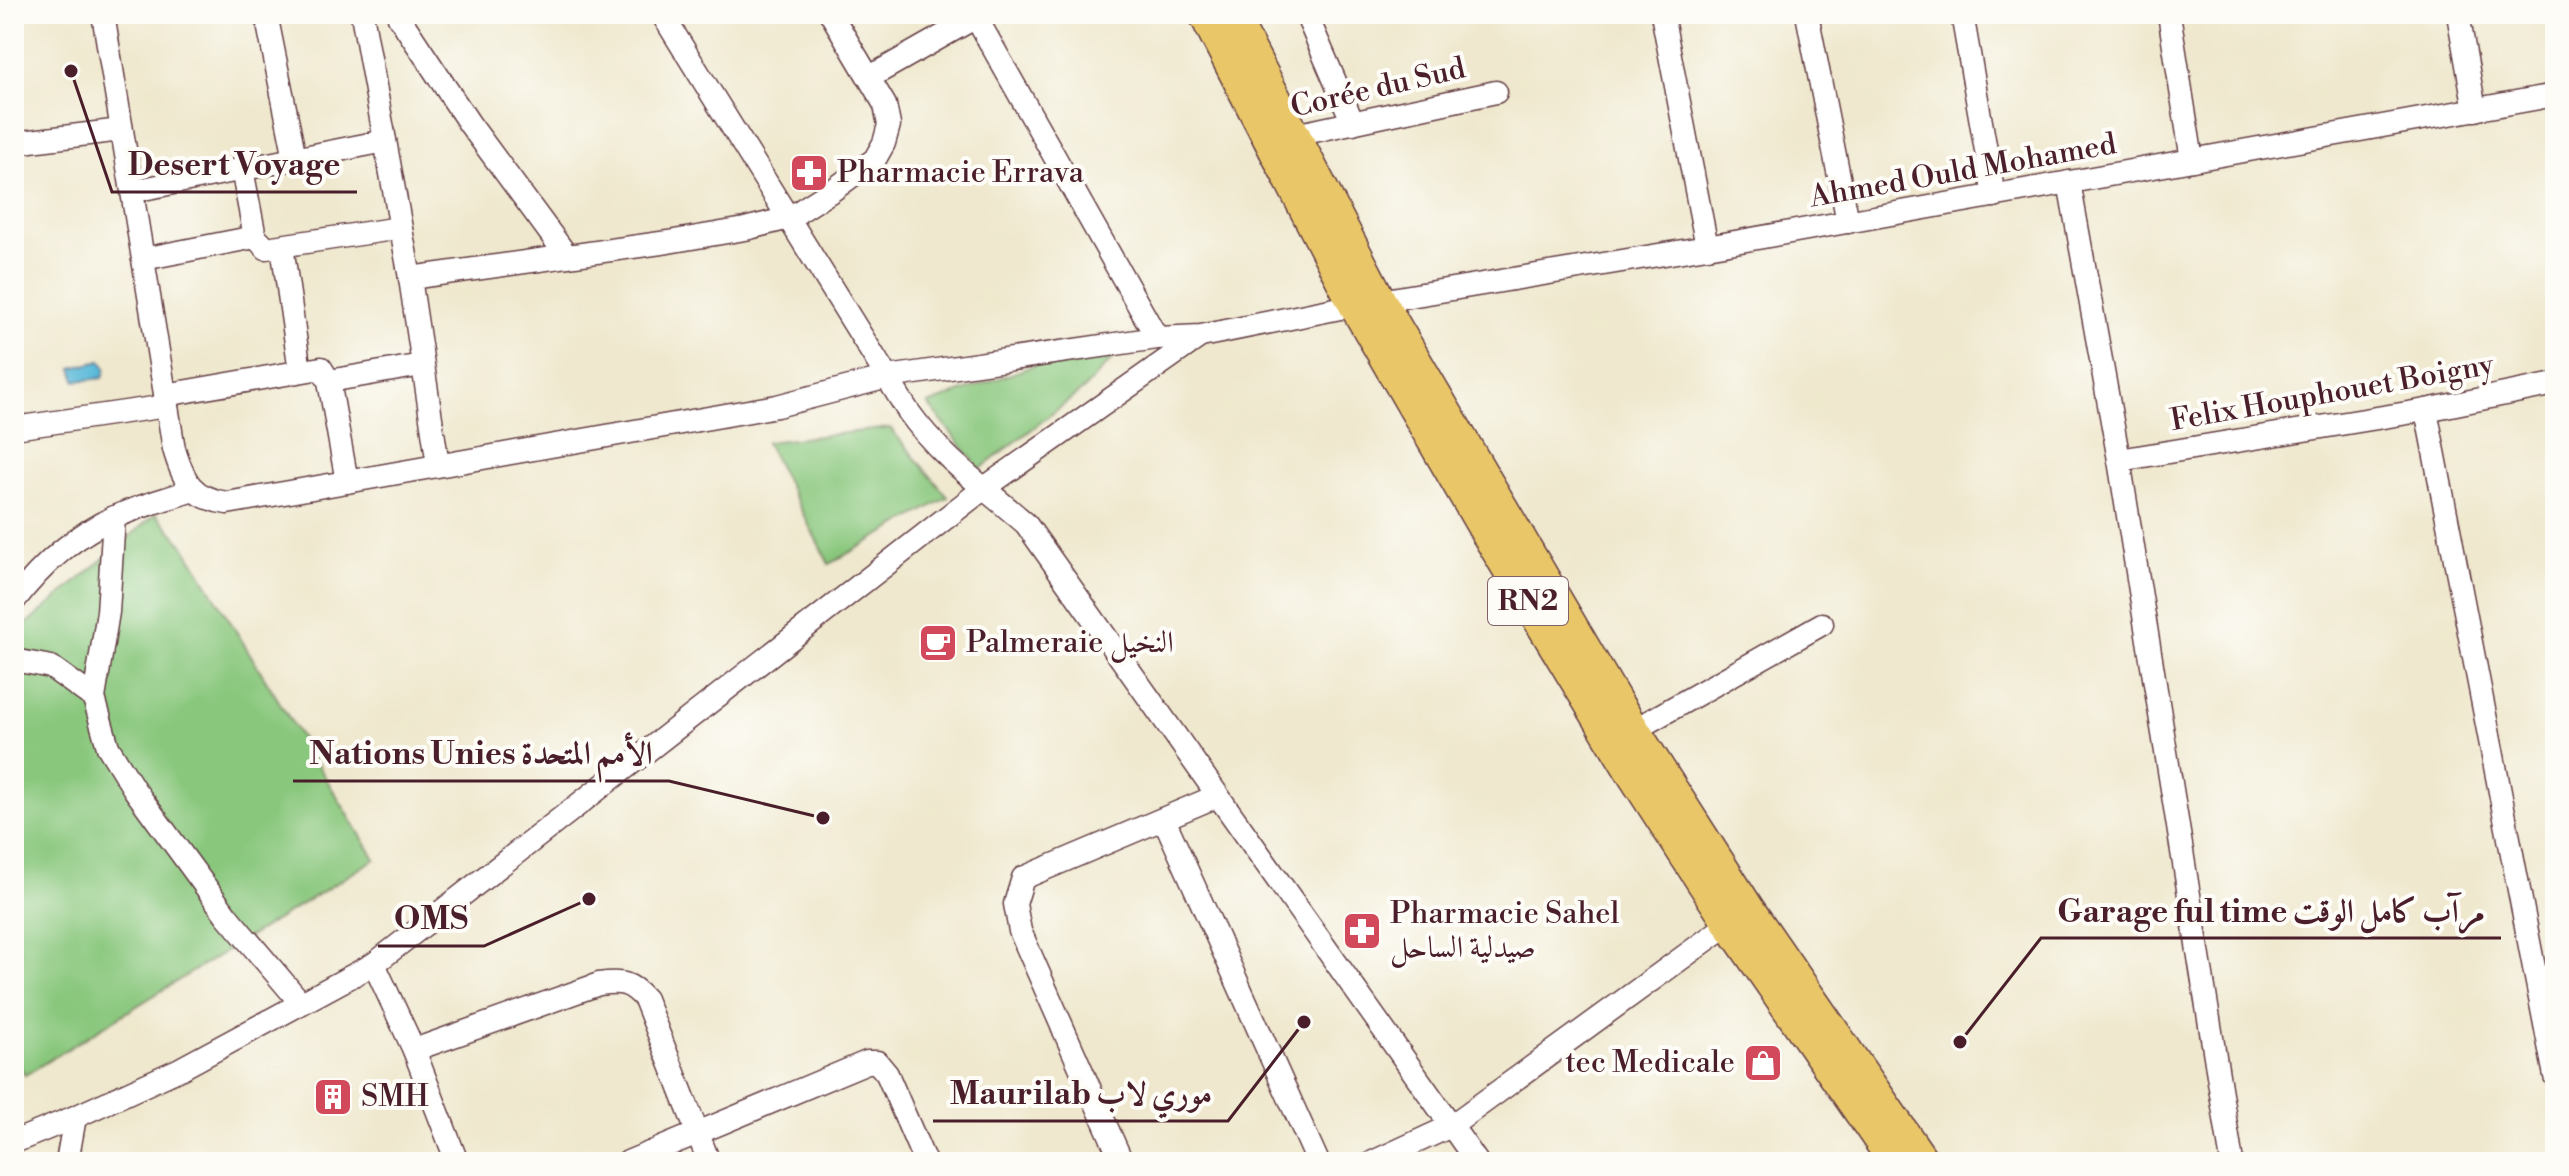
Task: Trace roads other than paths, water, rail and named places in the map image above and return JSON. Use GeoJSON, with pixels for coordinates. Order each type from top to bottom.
{"type":"FeatureCollection","features":[{"type":"Feature","properties":{"kind":"highway","name":"RN2"},"geometry":{"type":"LineString","coordinates":[[1205,14],[1284,140]]}},
{"type":"Feature","properties":{"kind":"highway","name":"RN2"},"geometry":{"type":"LineString","coordinates":[[1231,14],[1284,140],[1487,533],[1584,694],[1909,1159]]}},
{"type":"Feature","properties":{"kind":"highway","name":"RN2"},"geometry":{"type":"LineString","coordinates":[[1367,303],[1634,730],[1739,917]]}},
{"type":"Feature","properties":{"kind":"street"},"geometry":{"type":"LineString","coordinates":[[103,14],[179,465],[193,490],[207,500],[227,503],[749,411],[888,377],[1157,338],[1201,336]]}},
{"type":"Feature","properties":{"kind":"street"},"geometry":{"type":"LineString","coordinates":[[266,14],[295,158]]}},
{"type":"Feature","properties":{"kind":"street"},"geometry":{"type":"LineString","coordinates":[[662,14],[928,439],[956,467],[1026,524],[1477,1162]]}},
{"type":"Feature","properties":{"kind":"street"},"geometry":{"type":"LineString","coordinates":[[410,278],[745,229],[789,218],[875,159],[889,125],[885,105],[831,14]]}},
{"type":"Feature","properties":{"kind":"street"},"geometry":{"type":"LineString","coordinates":[[1306,14],[1353,123]]}},
{"type":"Feature","properties":{"kind":"street"},"geometry":{"type":"LineString","coordinates":[[1662,14],[1707,247]]}},
{"type":"Feature","properties":{"kind":"street"},"geometry":{"type":"LineString","coordinates":[[1807,14],[1848,222]]}},
{"type":"Feature","properties":{"kind":"street"},"geometry":{"type":"LineString","coordinates":[[1962,14],[1994,196]]}},
{"type":"Feature","properties":{"kind":"street"},"geometry":{"type":"LineString","coordinates":[[2169,14],[2192,160]]}},
{"type":"Feature","properties":{"kind":"street"},"geometry":{"type":"LineString","coordinates":[[2458,14],[2475,110]]}},
{"type":"Feature","properties":{"kind":"street"},"geometry":{"type":"LineString","coordinates":[[438,465],[410,278],[364,22],[402,15],[469,123],[567,256]]}},
{"type":"Feature","properties":{"kind":"street"},"geometry":{"type":"LineString","coordinates":[[870,77],[975,16],[1157,338]]}},
{"type":"Feature","properties":{"kind":"street","name":"Corée du Sud"},"geometry":{"type":"LineString","coordinates":[[1284,140],[1496,92]]}},
{"type":"Feature","properties":{"kind":"street","name":"Ahmed Ould Mohamed"},"geometry":{"type":"LineString","coordinates":[[1201,336],[1367,303],[1707,247],[2555,95]]}},
{"type":"Feature","properties":{"kind":"street"},"geometry":{"type":"LineString","coordinates":[[14,143],[121,130]]}},
{"type":"Feature","properties":{"kind":"street"},"geometry":{"type":"LineString","coordinates":[[133,191],[385,141]]}},
{"type":"Feature","properties":{"kind":"street"},"geometry":{"type":"LineString","coordinates":[[242,169],[255,237],[266,248],[400,228]]}},
{"type":"Feature","properties":{"kind":"street"},"geometry":{"type":"LineString","coordinates":[[2069,182],[2119,460],[2232,1162]]}},
{"type":"Feature","properties":{"kind":"street"},"geometry":{"type":"LineString","coordinates":[[143,259],[255,237]]}},
{"type":"Feature","properties":{"kind":"street"},"geometry":{"type":"LineString","coordinates":[[282,246],[300,371]]}},
{"type":"Feature","properties":{"kind":"street"},"geometry":{"type":"LineString","coordinates":[[14,1142],[180,1069],[374,964],[983,489],[1201,336]]}},
{"type":"Feature","properties":{"kind":"street"},"geometry":{"type":"LineString","coordinates":[[329,381],[422,365]]}},
{"type":"Feature","properties":{"kind":"street"},"geometry":{"type":"LineString","coordinates":[[14,428],[321,368],[329,381],[347,482]]}},
{"type":"Feature","properties":{"kind":"street","name":"Felix Houphouet Boigny"},"geometry":{"type":"LineString","coordinates":[[2119,460],[2426,410],[2555,384]]}},
{"type":"Feature","properties":{"kind":"street"},"geometry":{"type":"LineString","coordinates":[[2426,410],[2555,1076]]}},
{"type":"Feature","properties":{"kind":"street"},"geometry":{"type":"LineString","coordinates":[[14,601],[65,547],[114,517],[193,490]]}},
{"type":"Feature","properties":{"kind":"street"},"geometry":{"type":"LineString","coordinates":[[114,517],[108,612],[94,698],[108,747],[134,789],[227,916],[301,1003]]}},
{"type":"Feature","properties":{"kind":"street"},"geometry":{"type":"LineString","coordinates":[[1634,730],[1822,624]]}},
{"type":"Feature","properties":{"kind":"street"},"geometry":{"type":"LineString","coordinates":[[14,660],[51,667],[94,698]]}},
{"type":"Feature","properties":{"kind":"street"},"geometry":{"type":"LineString","coordinates":[[1122,1162],[1020,931],[1015,904],[1023,878],[1217,796]]}},
{"type":"Feature","properties":{"kind":"street"},"geometry":{"type":"LineString","coordinates":[[1164,819],[1318,1162]]}},
{"type":"Feature","properties":{"kind":"street"},"geometry":{"type":"LineString","coordinates":[[1373,1162],[1451,1126],[1739,917]]}},
{"type":"Feature","properties":{"kind":"street"},"geometry":{"type":"LineString","coordinates":[[374,964],[414,1050],[457,1162]]}},
{"type":"Feature","properties":{"kind":"street"},"geometry":{"type":"LineString","coordinates":[[414,1050],[599,984],[618,981],[633,985],[645,999],[709,1162]]}},
{"type":"Feature","properties":{"kind":"street"},"geometry":{"type":"LineString","coordinates":[[628,1162],[867,1062],[877,1062],[887,1074],[925,1162]]}},
{"type":"Feature","properties":{"kind":"street"},"geometry":{"type":"LineString","coordinates":[[67,1162],[75,1117]]}},
{"type":"Feature","properties":{"kind":"water"},"geometry":{"type":"Polygon","coordinates":[[[101,361],[106,368],[103,378],[76,381],[72,368],[101,361]]]}},
{"type":"Feature","properties":{"kind":"place","name":"Desert Voyage"},"geometry":{"type":"Point","coordinates":[71,71]}},
{"type":"Feature","properties":{"kind":"place","name":"Pharmacie Errava"},"geometry":{"type":"Point","coordinates":[809,173]}},
{"type":"Feature","properties":{"kind":"place","name":"Palmeraie النخيل"},"geometry":{"type":"Point","coordinates":[938,643]}},
{"type":"Feature","properties":{"kind":"place","name":"Nations Unies الأمم المتحدة"},"geometry":{"type":"Point","coordinates":[823,818]}},
{"type":"Feature","properties":{"kind":"place","name":"OMS"},"geometry":{"type":"Point","coordinates":[589,899]}},
{"type":"Feature","properties":{"kind":"place","name":"Pharmacie Sahel صيدلية الساحل"},"geometry":{"type":"Point","coordinates":[1362,931]}},
{"type":"Feature","properties":{"kind":"place","name":"Maurilab موري لاب"},"geometry":{"type":"Point","coordinates":[1304,1022]}},
{"type":"Feature","properties":{"kind":"place","name":"Garage ful time مرآب كامل الوقت"},"geometry":{"type":"Point","coordinates":[1960,1042]}},
{"type":"Feature","properties":{"kind":"place","name":"tec Medicale"},"geometry":{"type":"Point","coordinates":[1763,1063]}},
{"type":"Feature","properties":{"kind":"place","name":"SMH"},"geometry":{"type":"Point","coordinates":[333,1097]}}]}
